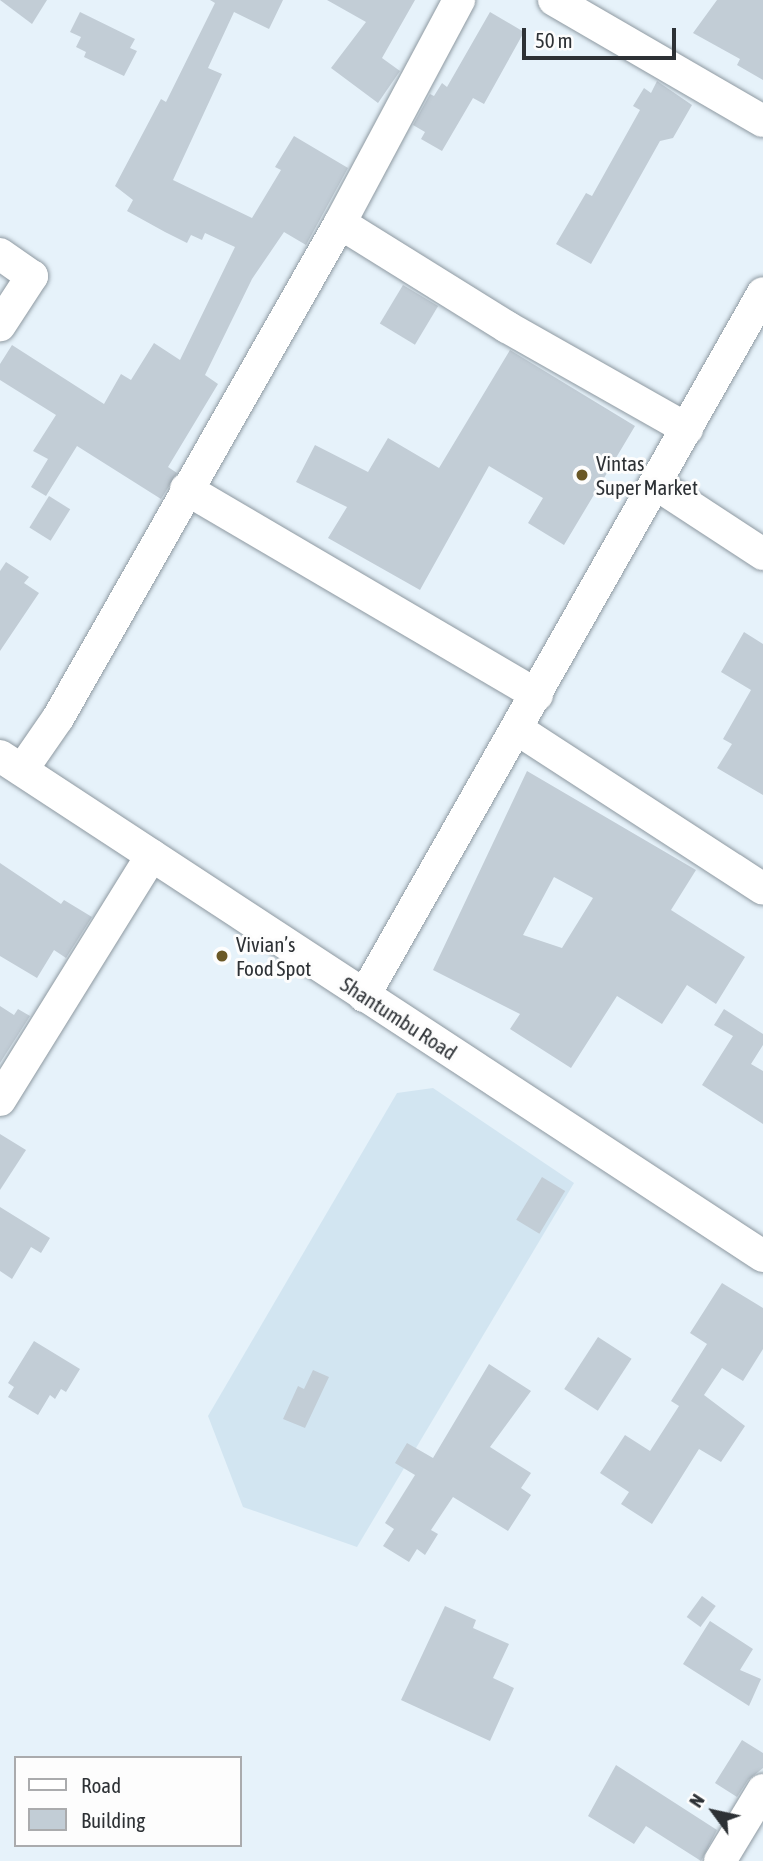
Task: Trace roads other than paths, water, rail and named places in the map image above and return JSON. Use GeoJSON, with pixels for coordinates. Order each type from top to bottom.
{"type":"FeatureCollection","features":[{"type":"Feature","properties":{"kind":"street"},"geometry":{"type":"LineString","coordinates":[[11,763],[58,718],[186,489],[340,223],[459,0]]}},
{"type":"Feature","properties":{"kind":"street"},"geometry":{"type":"LineString","coordinates":[[554,0],[763,121]]}},
{"type":"Feature","properties":{"kind":"street"},"geometry":{"type":"LineString","coordinates":[[340,223],[506,327],[687,429]]}},
{"type":"Feature","properties":{"kind":"street"},"geometry":{"type":"LineString","coordinates":[[0,254],[32,276],[0,325]]}},
{"type":"Feature","properties":{"kind":"street"},"geometry":{"type":"LineString","coordinates":[[364,996],[763,293]]}},
{"type":"Feature","properties":{"kind":"street"},"geometry":{"type":"LineString","coordinates":[[656,484],[763,554]]}},
{"type":"Feature","properties":{"kind":"street"},"geometry":{"type":"LineString","coordinates":[[186,489],[537,695]]}},
{"type":"Feature","properties":{"kind":"street"},"geometry":{"type":"LineString","coordinates":[[517,729],[763,889]]}},
{"type":"Feature","properties":{"kind":"street","name":"Shantumbu Road"},"geometry":{"type":"LineString","coordinates":[[11,763],[763,1256]]}},
{"type":"Feature","properties":{"kind":"street"},"geometry":{"type":"LineString","coordinates":[[0,1100],[152,855]]}},
{"type":"Feature","properties":{"kind":"street"},"geometry":{"type":"LineString","coordinates":[[720,1861],[763,1790]]}},
{"type":"Feature","properties":{"kind":"place","name":"Vintas Super Market"},"geometry":{"type":"Point","coordinates":[582,475]}},
{"type":"Feature","properties":{"kind":"place","name":"Vivian’s Food Spot"},"geometry":{"type":"Point","coordinates":[222,956]}}]}
